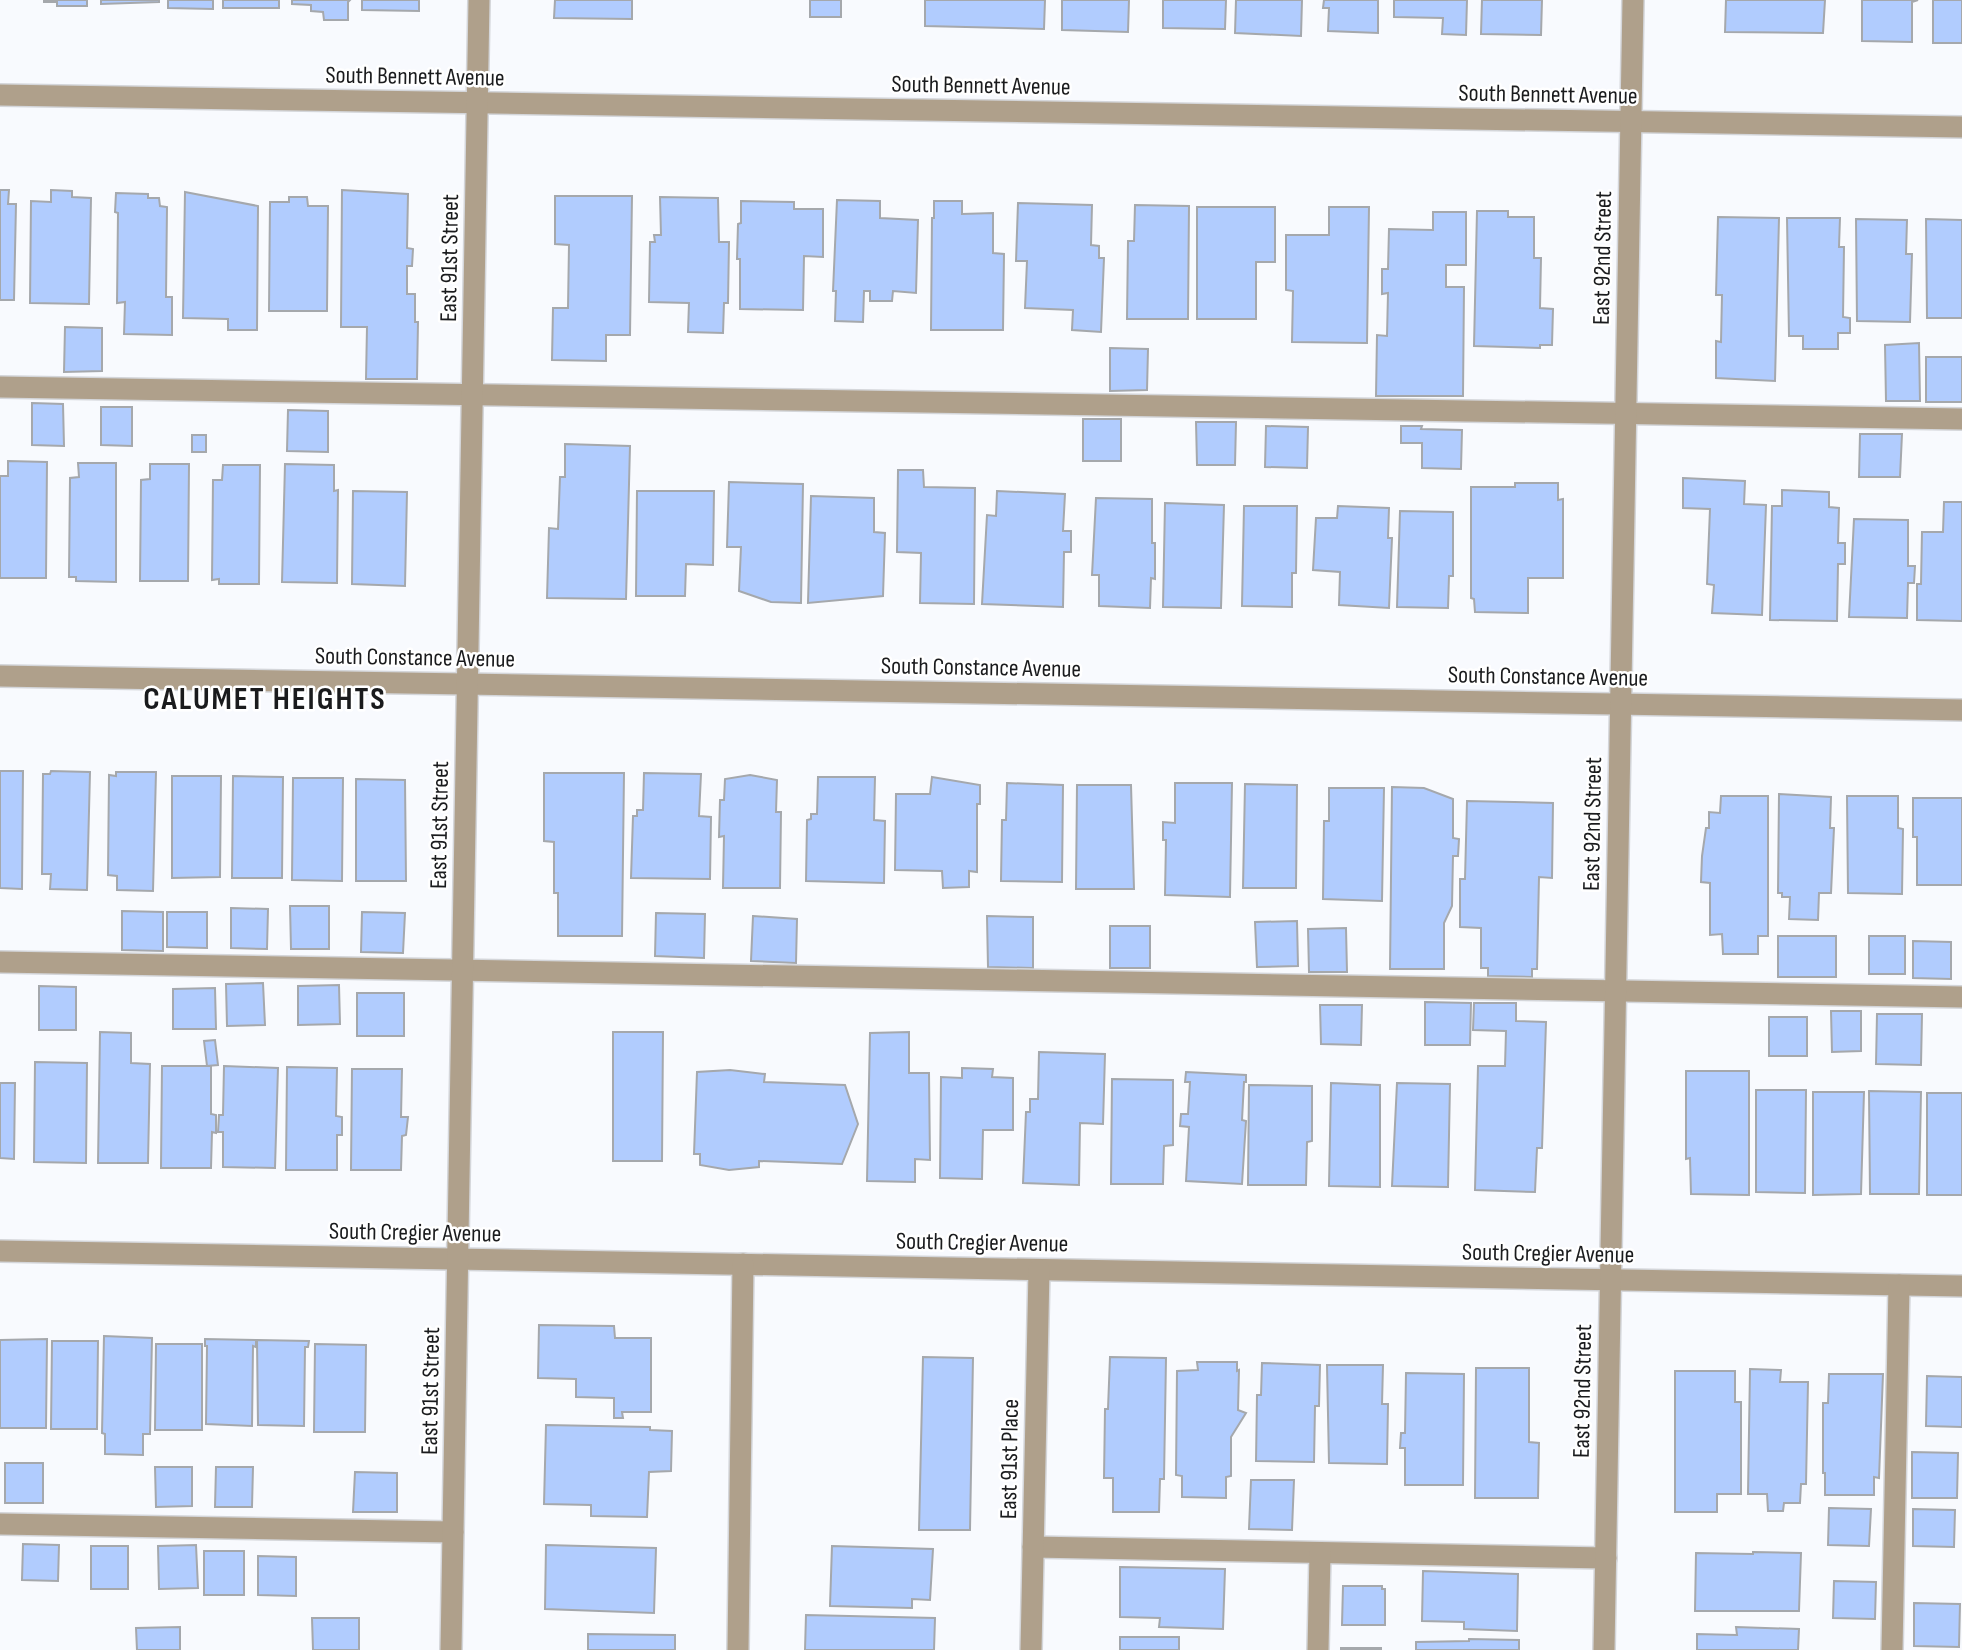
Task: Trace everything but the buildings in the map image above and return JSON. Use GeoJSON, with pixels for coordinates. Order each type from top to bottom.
{"type":"FeatureCollection","features":[{"type":"Feature","properties":{"kind":"street","name":"East 91st Street"},"geometry":{"type":"LineString","coordinates":[[452,1650],[479,0]]}},
{"type":"Feature","properties":{"kind":"street","name":"East 92nd Street"},"geometry":{"type":"LineString","coordinates":[[1604,1650],[1633,0]]}},
{"type":"Feature","properties":{"kind":"street","name":"South Bennett Avenue"},"geometry":{"type":"LineString","coordinates":[[0,95],[1962,127]]}},
{"type":"Feature","properties":{"kind":"street"},"geometry":{"type":"LineString","coordinates":[[0,387],[1962,419]]}},
{"type":"Feature","properties":{"kind":"street","name":"South Constance Avenue"},"geometry":{"type":"LineString","coordinates":[[0,676],[1962,710]]}},
{"type":"Feature","properties":{"kind":"street"},"geometry":{"type":"LineString","coordinates":[[0,961],[1962,997]]}},
{"type":"Feature","properties":{"kind":"street","name":"South Cregier Avenue"},"geometry":{"type":"LineString","coordinates":[[0,1251],[1962,1286]]}},
{"type":"Feature","properties":{"kind":"street"},"geometry":{"type":"LineString","coordinates":[[738,1650],[743,1264]]}},
{"type":"Feature","properties":{"kind":"street","name":"East 91st Place"},"geometry":{"type":"LineString","coordinates":[[1031,1650],[1039,1270]]}},
{"type":"Feature","properties":{"kind":"street"},"geometry":{"type":"LineString","coordinates":[[1892,1650],[1899,1285]]}},
{"type":"Feature","properties":{"kind":"street"},"geometry":{"type":"LineString","coordinates":[[0,1524],[453,1532]]}},
{"type":"Feature","properties":{"kind":"street"},"geometry":{"type":"LineString","coordinates":[[1034,1547],[1606,1558]]}},
{"type":"Feature","properties":{"kind":"street"},"geometry":{"type":"LineString","coordinates":[[1318,1650],[1320,1553]]}},
{"type":"Feature","properties":{"kind":"district","name":"CALUMET HEIGHTS"},"geometry":{"type":"Point","coordinates":[265,698]}}]}
